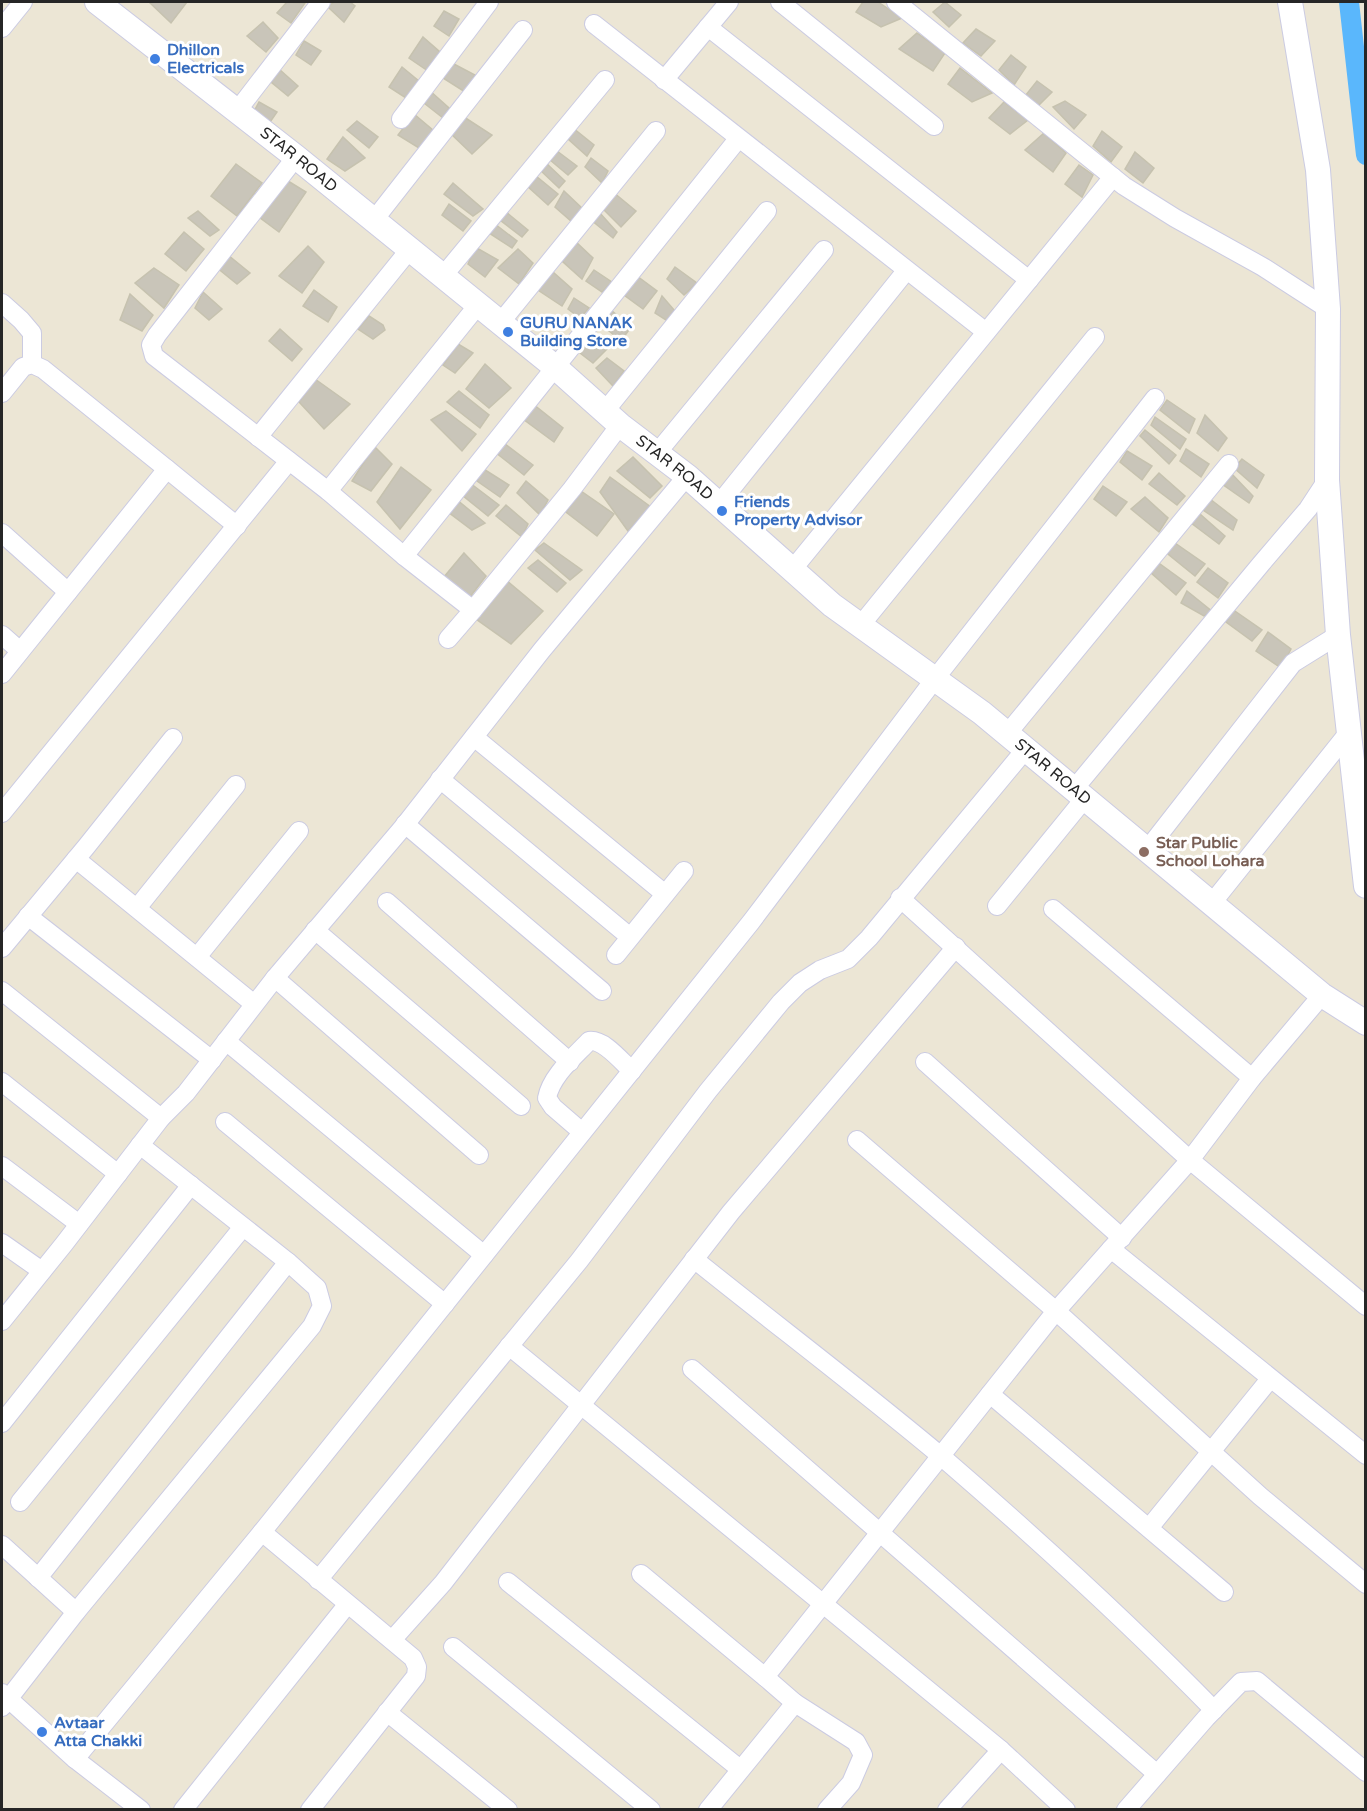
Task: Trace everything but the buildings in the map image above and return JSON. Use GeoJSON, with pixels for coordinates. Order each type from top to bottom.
{"type":"FeatureCollection","features":[{"type":"Feature","properties":{"kind":"street"},"geometry":{"type":"LineString","coordinates":[[2,28],[23,2]]}},
{"type":"Feature","properties":{"kind":"street","name":"STAR ROAD"},"geometry":{"type":"LineString","coordinates":[[96,2],[296,157],[443,276],[613,418],[687,476],[832,605],[982,713],[1322,995],[1365,1023]]}},
{"type":"Feature","properties":{"kind":"street"},"geometry":{"type":"LineString","coordinates":[[237,111],[321,2]]}},
{"type":"Feature","properties":{"kind":"street"},"geometry":{"type":"LineString","coordinates":[[401,119],[489,2]]}},
{"type":"Feature","properties":{"kind":"street"},"geometry":{"type":"LineString","coordinates":[[664,80],[729,2]]}},
{"type":"Feature","properties":{"kind":"street"},"geometry":{"type":"LineString","coordinates":[[780,2],[934,126]]}},
{"type":"Feature","properties":{"kind":"street"},"geometry":{"type":"LineString","coordinates":[[896,2],[1124,186],[1174,218],[1263,267],[1328,309]]}},
{"type":"Feature","properties":{"kind":"street"},"geometry":{"type":"LineString","coordinates":[[1290,2],[1318,170],[1328,309],[1327,480],[1338,635],[1365,886]]}},
{"type":"Feature","properties":{"kind":"street"},"geometry":{"type":"LineString","coordinates":[[594,24],[986,332]]}},
{"type":"Feature","properties":{"kind":"street"},"geometry":{"type":"LineString","coordinates":[[708,27],[1029,280]]}},
{"type":"Feature","properties":{"kind":"street"},"geometry":{"type":"LineString","coordinates":[[374,220],[523,30]]}},
{"type":"Feature","properties":{"kind":"street"},"geometry":{"type":"LineString","coordinates":[[443,276],[605,81]]}},
{"type":"Feature","properties":{"kind":"street"},"geometry":{"type":"LineString","coordinates":[[500,323],[656,131]]}},
{"type":"Feature","properties":{"kind":"street"},"geometry":{"type":"LineString","coordinates":[[404,556],[738,139]]}},
{"type":"Feature","properties":{"kind":"street"},"geometry":{"type":"LineString","coordinates":[[296,157],[157,334],[151,345],[154,356],[328,491],[404,556],[473,610]]}},
{"type":"Feature","properties":{"kind":"street"},"geometry":{"type":"LineString","coordinates":[[792,570],[1113,177]]}},
{"type":"Feature","properties":{"kind":"street"},"geometry":{"type":"LineString","coordinates":[[448,639],[572,489],[613,418],[767,211]]}},
{"type":"Feature","properties":{"kind":"street"},"geometry":{"type":"LineString","coordinates":[[258,437],[410,249]]}},
{"type":"Feature","properties":{"kind":"street"},"geometry":{"type":"LineString","coordinates":[[657,453],[824,250]]}},
{"type":"Feature","properties":{"kind":"street"},"geometry":{"type":"LineString","coordinates":[[719,504],[906,271]]}},
{"type":"Feature","properties":{"kind":"street"},"geometry":{"type":"LineString","coordinates":[[2,303],[32,333],[32,364]]}},
{"type":"Feature","properties":{"kind":"street"},"geometry":{"type":"LineString","coordinates":[[328,491],[478,305]]}},
{"type":"Feature","properties":{"kind":"street"},"geometry":{"type":"LineString","coordinates":[[860,626],[1095,337]]}},
{"type":"Feature","properties":{"kind":"street"},"geometry":{"type":"LineString","coordinates":[[2,393],[23,367],[32,364],[43,369],[237,526]]}},
{"type":"Feature","properties":{"kind":"street"},"geometry":{"type":"LineString","coordinates":[[75,1759],[262,1532],[751,922],[934,680],[1155,398]]}},
{"type":"Feature","properties":{"kind":"street"},"geometry":{"type":"LineString","coordinates":[[2,813],[289,460]]}},
{"type":"Feature","properties":{"kind":"street"},"geometry":{"type":"LineString","coordinates":[[1007,734],[1229,464]]}},
{"type":"Feature","properties":{"kind":"street"},"geometry":{"type":"LineString","coordinates":[[2,674],[167,469]]}},
{"type":"Feature","properties":{"kind":"street"},"geometry":{"type":"LineString","coordinates":[[2,1321],[161,1118],[186,1093],[275,978],[405,824],[542,650],[687,476]]}},
{"type":"Feature","properties":{"kind":"street"},"geometry":{"type":"LineString","coordinates":[[997,906],[1080,794],[1261,564],[1308,509],[1327,480]]}},
{"type":"Feature","properties":{"kind":"street"},"geometry":{"type":"LineString","coordinates":[[2,533],[68,592]]}},
{"type":"Feature","properties":{"kind":"street"},"geometry":{"type":"LineString","coordinates":[[2,635],[20,651]]}},
{"type":"Feature","properties":{"kind":"street"},"geometry":{"type":"LineString","coordinates":[[1147,850],[1293,663],[1338,635]]}},
{"type":"Feature","properties":{"kind":"street"},"geometry":{"type":"LineString","coordinates":[[1212,903],[1349,732]]}},
{"type":"Feature","properties":{"kind":"street"},"geometry":{"type":"LineString","coordinates":[[474,736],[665,894]]}},
{"type":"Feature","properties":{"kind":"street"},"geometry":{"type":"LineString","coordinates":[[2,948],[173,738]]}},
{"type":"Feature","properties":{"kind":"street"},"geometry":{"type":"LineString","coordinates":[[318,1580],[579,1261],[708,1091],[781,1002],[800,983],[820,970],[848,959],[869,938],[1025,750]]}},
{"type":"Feature","properties":{"kind":"street"},"geometry":{"type":"LineString","coordinates":[[440,779],[630,937]]}},
{"type":"Feature","properties":{"kind":"street"},"geometry":{"type":"LineString","coordinates":[[137,908],[236,785]]}},
{"type":"Feature","properties":{"kind":"street"},"geometry":{"type":"LineString","coordinates":[[405,824],[602,992]]}},
{"type":"Feature","properties":{"kind":"street"},"geometry":{"type":"LineString","coordinates":[[197,957],[299,831]]}},
{"type":"Feature","properties":{"kind":"street"},"geometry":{"type":"LineString","coordinates":[[76,859],[254,1004]]}},
{"type":"Feature","properties":{"kind":"street"},"geometry":{"type":"LineString","coordinates":[[616,955],[684,871]]}},
{"type":"Feature","properties":{"kind":"street"},"geometry":{"type":"LineString","coordinates":[[900,898],[1190,1160],[1365,1306]]}},
{"type":"Feature","properties":{"kind":"street"},"geometry":{"type":"LineString","coordinates":[[387,902],[570,1062]]}},
{"type":"Feature","properties":{"kind":"street"},"geometry":{"type":"LineString","coordinates":[[1053,909],[1252,1078]]}},
{"type":"Feature","properties":{"kind":"street"},"geometry":{"type":"LineString","coordinates":[[28,916],[212,1060]]}},
{"type":"Feature","properties":{"kind":"street"},"geometry":{"type":"LineString","coordinates":[[315,930],[521,1106]]}},
{"type":"Feature","properties":{"kind":"street"},"geometry":{"type":"LineString","coordinates":[[392,1640],[443,1582],[739,1203],[956,947]]}},
{"type":"Feature","properties":{"kind":"street"},"geometry":{"type":"LineString","coordinates":[[275,978],[479,1155]]}},
{"type":"Feature","properties":{"kind":"street"},"geometry":{"type":"LineString","coordinates":[[2,991],[161,1118]]}},
{"type":"Feature","properties":{"kind":"street"},"geometry":{"type":"LineString","coordinates":[[765,1677],[1056,1311],[1190,1160],[1252,1078],[1322,995]]}},
{"type":"Feature","properties":{"kind":"street"},"geometry":{"type":"LineString","coordinates":[[582,1132],[553,1107],[547,1098],[549,1088],[570,1062],[588,1041],[593,1040],[603,1045],[632,1071]]}},
{"type":"Feature","properties":{"kind":"street"},"geometry":{"type":"LineString","coordinates":[[226,1041],[484,1255]]}},
{"type":"Feature","properties":{"kind":"street"},"geometry":{"type":"LineString","coordinates":[[925,1062],[1116,1244],[1270,1379],[1365,1455]]}},
{"type":"Feature","properties":{"kind":"street"},"geometry":{"type":"LineString","coordinates":[[2,1082],[118,1174]]}},
{"type":"Feature","properties":{"kind":"street"},"geometry":{"type":"LineString","coordinates":[[225,1122],[444,1304]]}},
{"type":"Feature","properties":{"kind":"street"},"geometry":{"type":"LineString","coordinates":[[857,1140],[1056,1311],[1260,1496],[1365,1584]]}},
{"type":"Feature","properties":{"kind":"street"},"geometry":{"type":"LineString","coordinates":[[140,1145],[288,1262],[317,1288],[322,1306],[312,1326],[4,1700],[75,1759],[141,1809]]}},
{"type":"Feature","properties":{"kind":"street"},"geometry":{"type":"LineString","coordinates":[[2,1166],[79,1224]]}},
{"type":"Feature","properties":{"kind":"street"},"geometry":{"type":"LineString","coordinates":[[2,1423],[191,1185]]}},
{"type":"Feature","properties":{"kind":"street"},"geometry":{"type":"LineString","coordinates":[[20,1502],[243,1227]]}},
{"type":"Feature","properties":{"kind":"street"},"geometry":{"type":"LineString","coordinates":[[2,1243],[42,1270]]}},
{"type":"Feature","properties":{"kind":"street"},"geometry":{"type":"LineString","coordinates":[[694,1259],[940,1456],[1092,1590],[1214,1710]]}},
{"type":"Feature","properties":{"kind":"street"},"geometry":{"type":"LineString","coordinates":[[38,1578],[288,1262]]}},
{"type":"Feature","properties":{"kind":"street"},"geometry":{"type":"LineString","coordinates":[[509,1346],[1001,1750],[1066,1809]]}},
{"type":"Feature","properties":{"kind":"street"},"geometry":{"type":"LineString","coordinates":[[692,1369],[1157,1774]]}},
{"type":"Feature","properties":{"kind":"street"},"geometry":{"type":"LineString","coordinates":[[1149,1528],[1270,1379]]}},
{"type":"Feature","properties":{"kind":"street"},"geometry":{"type":"LineString","coordinates":[[990,1394],[1224,1592]]}},
{"type":"Feature","properties":{"kind":"street"},"geometry":{"type":"LineString","coordinates":[[262,1532],[413,1658],[417,1667],[416,1676],[310,1809]]}},
{"type":"Feature","properties":{"kind":"street"},"geometry":{"type":"LineString","coordinates":[[2,1545],[76,1612]]}},
{"type":"Feature","properties":{"kind":"street"},"geometry":{"type":"LineString","coordinates":[[641,1574],[795,1703],[856,1742],[863,1755],[851,1783],[827,1809]]}},
{"type":"Feature","properties":{"kind":"street"},"geometry":{"type":"LineString","coordinates":[[507,1581],[740,1769]]}},
{"type":"Feature","properties":{"kind":"street"},"geometry":{"type":"LineString","coordinates":[[183,1809],[347,1605]]}},
{"type":"Feature","properties":{"kind":"street"},"geometry":{"type":"LineString","coordinates":[[453,1647],[651,1809]]}},
{"type":"Feature","properties":{"kind":"street"},"geometry":{"type":"LineString","coordinates":[[1126,1809],[1241,1682],[1257,1681],[1365,1772]]}},
{"type":"Feature","properties":{"kind":"street"},"geometry":{"type":"LineString","coordinates":[[708,1809],[795,1703]]}},
{"type":"Feature","properties":{"kind":"street"},"geometry":{"type":"LineString","coordinates":[[387,1712],[508,1809]]}},
{"type":"Feature","properties":{"kind":"street"},"geometry":{"type":"LineString","coordinates":[[947,1809],[1001,1750]]}},
{"type":"Feature","properties":{"kind":"waterway"},"geometry":{"type":"LineString","coordinates":[[1349,2],[1366,155]]}},
{"type":"Feature","properties":{"kind":"place","name":"Dhillon Electricals"},"geometry":{"type":"Point","coordinates":[155,59]}},
{"type":"Feature","properties":{"kind":"place","name":"GURU NANAK Building Store"},"geometry":{"type":"Point","coordinates":[508,332]}},
{"type":"Feature","properties":{"kind":"place","name":"Friends Property Advisor"},"geometry":{"type":"Point","coordinates":[722,511]}},
{"type":"Feature","properties":{"kind":"place","name":"Star Public School Lohara"},"geometry":{"type":"Point","coordinates":[1144,852]}},
{"type":"Feature","properties":{"kind":"place","name":"Avtaar Atta Chakki"},"geometry":{"type":"Point","coordinates":[42,1732]}}]}
